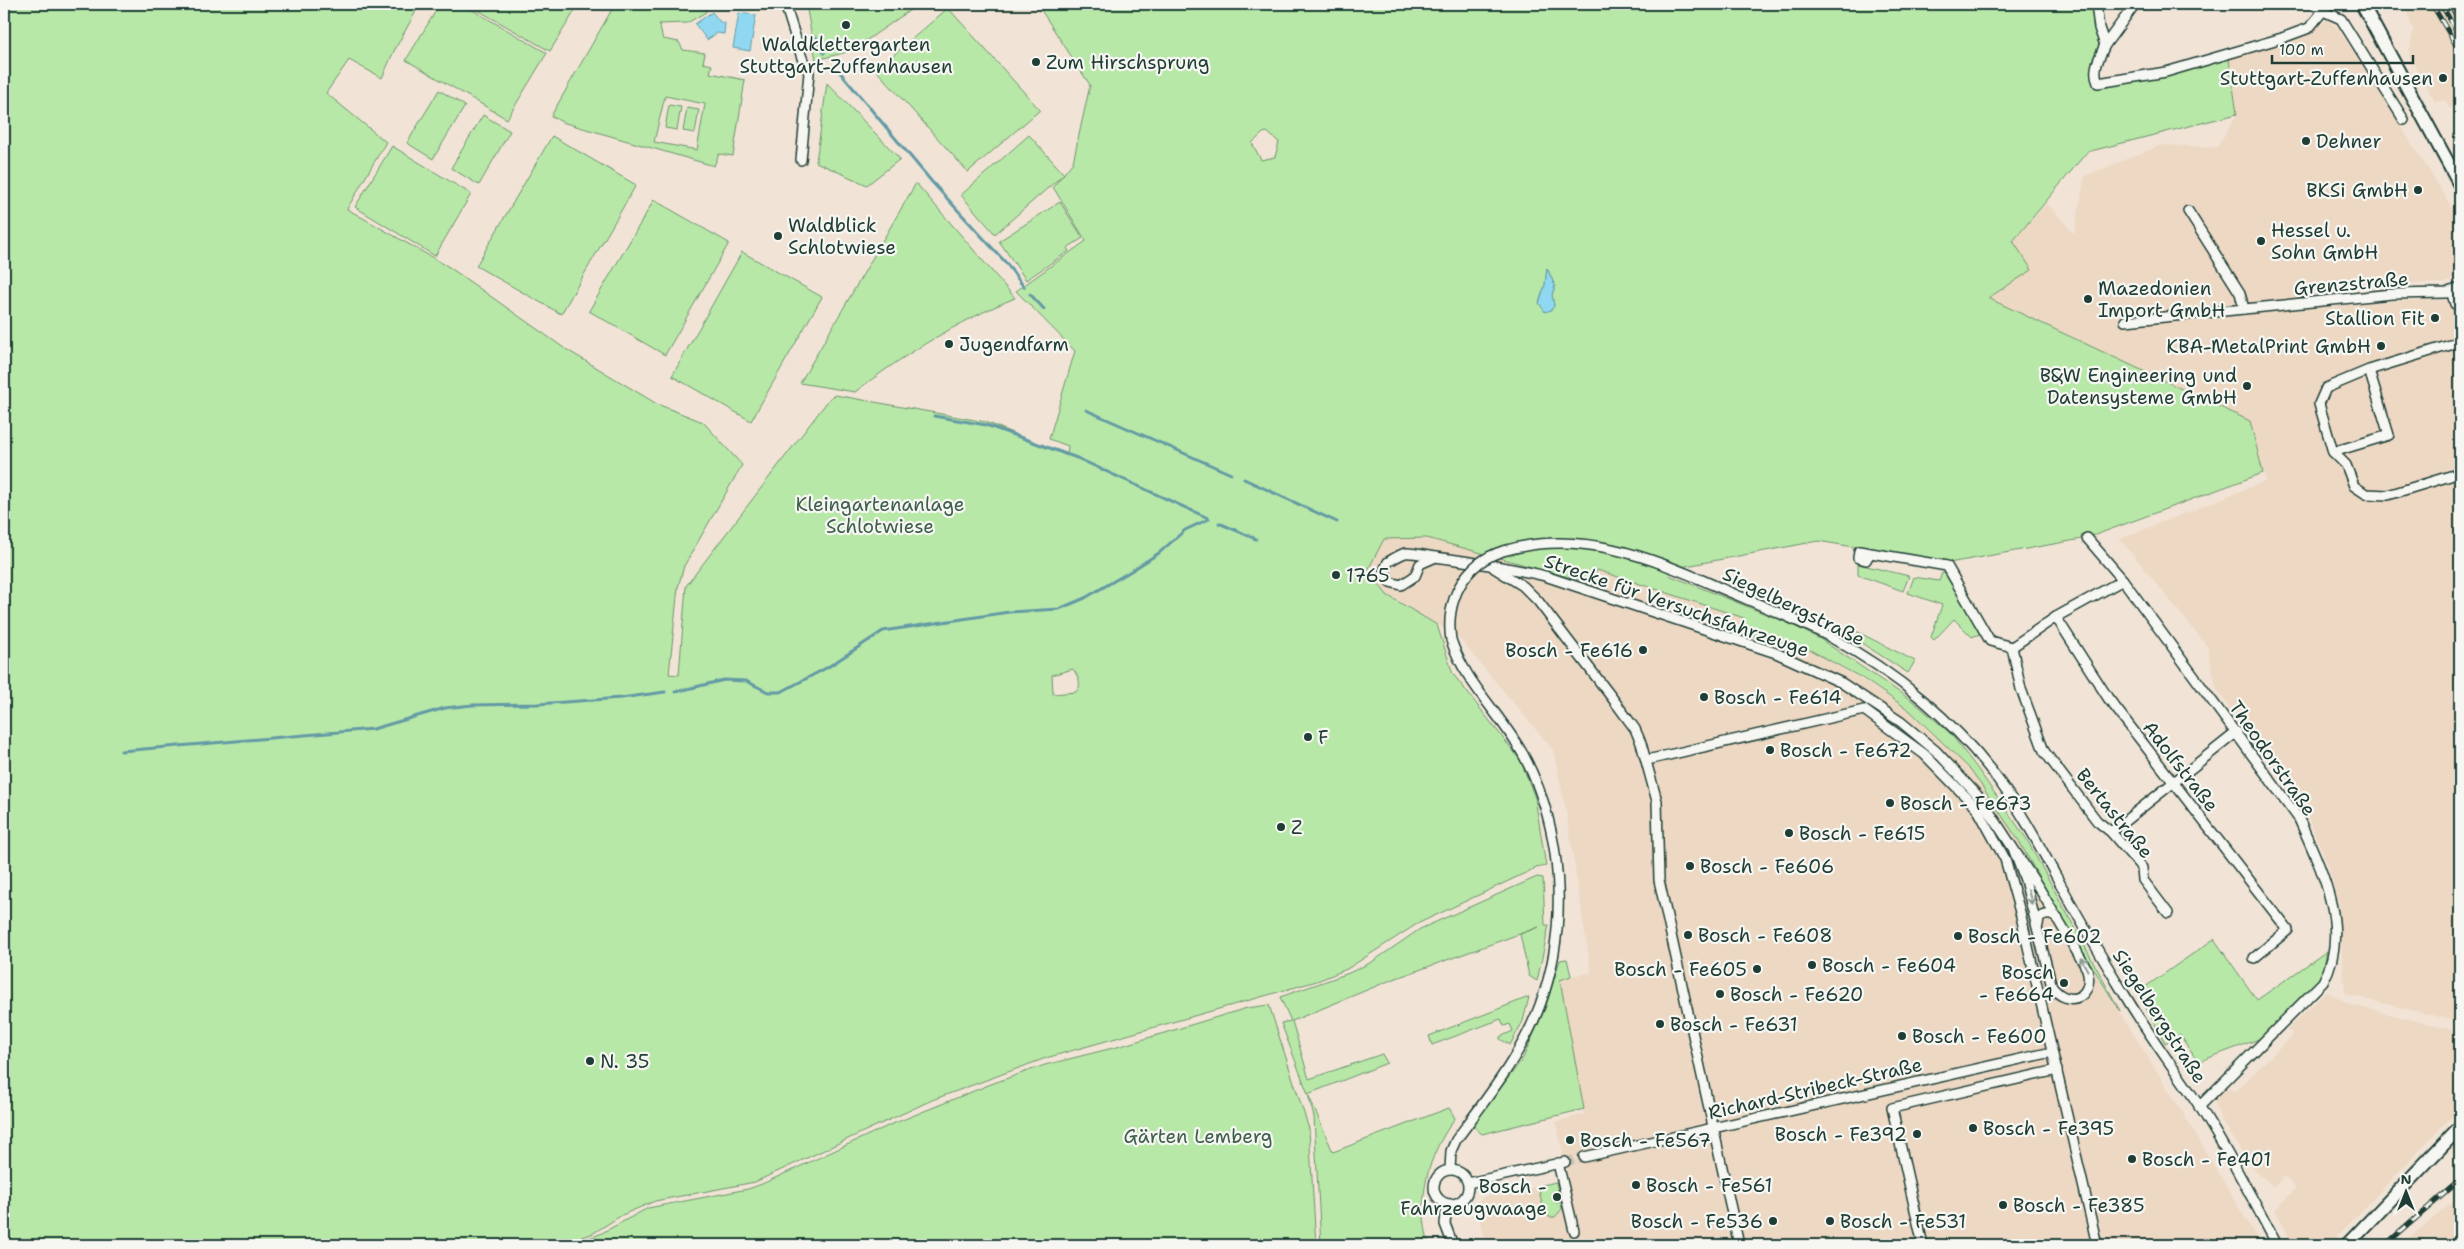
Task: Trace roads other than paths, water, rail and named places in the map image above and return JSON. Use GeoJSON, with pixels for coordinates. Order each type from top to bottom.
{"type":"FeatureCollection","features":[{"type":"Feature","properties":{"kind":"main road"},"geometry":{"type":"LineString","coordinates":[[2362,4],[2460,185]]}},
{"type":"Feature","properties":{"kind":"main road"},"geometry":{"type":"LineString","coordinates":[[2347,1245],[2460,1127]]}},
{"type":"Feature","properties":{"kind":"street"},"geometry":{"type":"LineString","coordinates":[[785,4],[802,58],[809,73],[801,160]]}},
{"type":"Feature","properties":{"kind":"street"},"geometry":{"type":"LineString","coordinates":[[2096,4],[2105,45]]}},
{"type":"Feature","properties":{"kind":"street"},"geometry":{"type":"LineString","coordinates":[[2135,4],[2105,45],[2096,66],[2095,77],[2098,84],[2166,72],[2282,38],[2309,28],[2323,11]]}},
{"type":"Feature","properties":{"kind":"street"},"geometry":{"type":"LineString","coordinates":[[2314,4],[2323,11],[2341,19],[2404,120]]}},
{"type":"Feature","properties":{"kind":"street"},"geometry":{"type":"LineString","coordinates":[[2188,211],[2240,293],[2244,309]]}},
{"type":"Feature","properties":{"kind":"street","name":"Grenzstraße"},"geometry":{"type":"LineString","coordinates":[[2125,321],[2392,294],[2451,291],[2460,288]]}},
{"type":"Feature","properties":{"kind":"street"},"geometry":{"type":"LineString","coordinates":[[2451,291],[2455,304]]}},
{"type":"Feature","properties":{"kind":"street"},"geometry":{"type":"LineString","coordinates":[[2460,342],[2369,370],[2326,388],[2319,404],[2333,452],[2346,466],[2354,486],[2366,494],[2388,495],[2460,473]]}},
{"type":"Feature","properties":{"kind":"street"},"geometry":{"type":"LineString","coordinates":[[2333,452],[2389,435],[2369,370]]}},
{"type":"Feature","properties":{"kind":"street","name":"Theodorstraße"},"geometry":{"type":"LineString","coordinates":[[2087,538],[2123,580],[2237,732],[2299,819],[2319,862],[2331,903],[2335,945],[2329,972],[2323,982],[2200,1107]]}},
{"type":"Feature","properties":{"kind":"street","name":"Siegelbergstraße"},"geometry":{"type":"LineString","coordinates":[[1450,1170],[1451,1151],[1456,1140],[1516,1053],[1540,1006],[1553,957],[1558,901],[1550,824],[1533,773],[1505,724],[1463,671],[1451,640],[1451,612],[1454,597],[1464,578],[1475,566],[1502,551],[1525,546],[1562,542],[1610,547],[1638,554],[1829,637],[1869,661],[1920,698],[1958,732],[2009,796],[2030,828],[2127,1000],[2200,1107],[2277,1245]]}},
{"type":"Feature","properties":{"kind":"street","name":"Strecke für Versuchsfahrzeuge"},"geometry":{"type":"LineString","coordinates":[[1436,557],[1420,564],[1415,576],[1401,585],[1390,582],[1384,571],[1388,562],[1406,553],[1436,557],[1490,566],[1523,570],[1579,586],[1776,653],[1842,684],[1901,722],[1943,758],[1981,799],[2058,919],[2087,969],[2090,980],[2088,990],[2080,996],[2069,999],[2059,996],[2052,987],[2026,880],[2014,851]]}},
{"type":"Feature","properties":{"kind":"street"},"geometry":{"type":"LineString","coordinates":[[1870,553],[1947,566],[1990,641],[2012,648],[2056,617],[2123,580]]}},
{"type":"Feature","properties":{"kind":"street"},"geometry":{"type":"LineString","coordinates":[[1490,566],[1523,586],[1538,601],[1635,729],[1647,760],[1657,801],[1659,880],[1739,1245]]}},
{"type":"Feature","properties":{"kind":"street","name":"Adolfstraße"},"geometry":{"type":"LineString","coordinates":[[2056,617],[2108,698],[2288,930],[2254,958]]}},
{"type":"Feature","properties":{"kind":"street","name":"Bertastraße"},"geometry":{"type":"LineString","coordinates":[[2012,648],[2021,690],[2044,751],[2097,821],[2111,832],[2142,868],[2143,880],[2168,913]]}},
{"type":"Feature","properties":{"kind":"street"},"geometry":{"type":"LineString","coordinates":[[1647,760],[1864,710],[1924,754],[1977,808],[2005,859],[2020,912],[2097,1245]]}},
{"type":"Feature","properties":{"kind":"street"},"geometry":{"type":"LineString","coordinates":[[2111,832],[2237,732]]}},
{"type":"Feature","properties":{"kind":"street"},"geometry":{"type":"LineString","coordinates":[[2038,925],[2039,918],[2045,914],[2051,914],[2058,919]]}},
{"type":"Feature","properties":{"kind":"street","name":"Richard-Stribeck-Straße"},"geometry":{"type":"LineString","coordinates":[[1584,1157],[2052,1052]]}},
{"type":"Feature","properties":{"kind":"street"},"geometry":{"type":"LineString","coordinates":[[1923,1245],[1892,1108],[2056,1070]]}},
{"type":"Feature","properties":{"kind":"street"},"geometry":{"type":"LineString","coordinates":[[1468,1184],[1561,1162],[1574,1231]]}},
{"type":"Feature","properties":{"kind":"street"},"geometry":{"type":"LineString","coordinates":[[1450,1170],[1462,1173],[1468,1184],[1468,1190],[1463,1200],[1452,1204],[1447,1204],[1437,1197],[1433,1186],[1439,1174],[1450,1170]]}},
{"type":"Feature","properties":{"kind":"street"},"geometry":{"type":"LineString","coordinates":[[1447,1204],[1445,1224],[1453,1245]]}},
{"type":"Feature","properties":{"kind":"water"},"geometry":{"type":"Polygon","coordinates":[[[712,12],[720,22],[725,23],[724,34],[717,33],[707,40],[695,24],[712,12]]]}},
{"type":"Feature","properties":{"kind":"water"},"geometry":{"type":"Polygon","coordinates":[[[739,13],[756,15],[750,51],[733,48],[739,13]]]}},
{"type":"Feature","properties":{"kind":"water"},"geometry":{"type":"Polygon","coordinates":[[[1547,268],[1555,286],[1552,295],[1554,306],[1551,310],[1545,312],[1539,303],[1545,285],[1547,268]]]}},
{"type":"Feature","properties":{"kind":"waterway"},"geometry":{"type":"LineString","coordinates":[[816,37],[824,53]]}},
{"type":"Feature","properties":{"kind":"waterway"},"geometry":{"type":"LineString","coordinates":[[838,70],[932,182],[1007,264],[1024,287]]}},
{"type":"Feature","properties":{"kind":"waterway"},"geometry":{"type":"LineString","coordinates":[[1030,294],[1044,309]]}},
{"type":"Feature","properties":{"kind":"waterway"},"geometry":{"type":"LineString","coordinates":[[1086,410],[1231,474]]}},
{"type":"Feature","properties":{"kind":"waterway"},"geometry":{"type":"LineString","coordinates":[[934,416],[986,425],[1077,458],[1208,518]]}},
{"type":"Feature","properties":{"kind":"waterway"},"geometry":{"type":"LineString","coordinates":[[1244,479],[1337,522]]}},
{"type":"Feature","properties":{"kind":"waterway"},"geometry":{"type":"LineString","coordinates":[[675,692],[724,680],[746,681],[768,692],[781,692],[828,667],[883,631],[1009,612],[1059,609],[1085,598],[1131,571],[1159,553],[1185,530],[1209,519]]}},
{"type":"Feature","properties":{"kind":"waterway"},"geometry":{"type":"LineString","coordinates":[[1219,523],[1256,539]]}},
{"type":"Feature","properties":{"kind":"waterway"},"geometry":{"type":"LineString","coordinates":[[121,751],[373,729],[445,708],[472,705],[537,704],[621,698],[665,692]]}},
{"type":"Feature","properties":{"kind":"tunnel"},"geometry":{"type":"LineString","coordinates":[[2455,304],[2460,320]]}},
{"type":"Feature","properties":{"kind":"tunnel"},"geometry":{"type":"LineString","coordinates":[[1565,1162],[1584,1157]]}},
{"type":"Feature","properties":{"kind":"railway"},"geometry":{"type":"LineString","coordinates":[[2432,4],[2460,52]]}},
{"type":"Feature","properties":{"kind":"railway"},"geometry":{"type":"LineString","coordinates":[[2441,4],[2460,37]]}},
{"type":"Feature","properties":{"kind":"railway"},"geometry":{"type":"LineString","coordinates":[[2450,4],[2460,23]]}},
{"type":"Feature","properties":{"kind":"railway"},"geometry":{"type":"LineString","coordinates":[[2385,1245],[2460,1180]]}},
{"type":"Feature","properties":{"kind":"place","name":"Waldklettergarten Stuttgart-Zuffenhausen"},"geometry":{"type":"Point","coordinates":[846,25]}},
{"type":"Feature","properties":{"kind":"place","name":"Zum Hirschsprung"},"geometry":{"type":"Point","coordinates":[1036,62]}},
{"type":"Feature","properties":{"kind":"place","name":"Stuttgart-Zuffenhausen"},"geometry":{"type":"Point","coordinates":[2443,78]}},
{"type":"Feature","properties":{"kind":"place","name":"Dehner"},"geometry":{"type":"Point","coordinates":[2306,141]}},
{"type":"Feature","properties":{"kind":"place","name":"BKSi GmbH"},"geometry":{"type":"Point","coordinates":[2418,190]}},
{"type":"Feature","properties":{"kind":"place","name":"Waldblick Schlotwiese"},"geometry":{"type":"Point","coordinates":[778,236]}},
{"type":"Feature","properties":{"kind":"place","name":"Hessel u. Sohn GmbH"},"geometry":{"type":"Point","coordinates":[2261,241]}},
{"type":"Feature","properties":{"kind":"place","name":"Mazedonien Import GmbH"},"geometry":{"type":"Point","coordinates":[2088,299]}},
{"type":"Feature","properties":{"kind":"place","name":"Stallion Fit"},"geometry":{"type":"Point","coordinates":[2435,318]}},
{"type":"Feature","properties":{"kind":"place","name":"Jugendfarm"},"geometry":{"type":"Point","coordinates":[949,344]}},
{"type":"Feature","properties":{"kind":"place","name":"KBA-MetalPrint GmbH"},"geometry":{"type":"Point","coordinates":[2381,346]}},
{"type":"Feature","properties":{"kind":"place","name":"B&W Engineering und Datensysteme GmbH"},"geometry":{"type":"Point","coordinates":[2247,386]}},
{"type":"Feature","properties":{"kind":"place","name":"1765"},"geometry":{"type":"Point","coordinates":[1336,575]}},
{"type":"Feature","properties":{"kind":"place","name":"Bosch - Fe616"},"geometry":{"type":"Point","coordinates":[1643,650]}},
{"type":"Feature","properties":{"kind":"place","name":"Bosch - Fe614"},"geometry":{"type":"Point","coordinates":[1704,697]}},
{"type":"Feature","properties":{"kind":"place","name":"F"},"geometry":{"type":"Point","coordinates":[1308,737]}},
{"type":"Feature","properties":{"kind":"place","name":"Bosch - Fe672"},"geometry":{"type":"Point","coordinates":[1770,750]}},
{"type":"Feature","properties":{"kind":"place","name":"Bosch - Fe673"},"geometry":{"type":"Point","coordinates":[1890,803]}},
{"type":"Feature","properties":{"kind":"place","name":"Z"},"geometry":{"type":"Point","coordinates":[1281,827]}},
{"type":"Feature","properties":{"kind":"place","name":"Bosch - Fe615"},"geometry":{"type":"Point","coordinates":[1789,833]}},
{"type":"Feature","properties":{"kind":"place","name":"Bosch - Fe606"},"geometry":{"type":"Point","coordinates":[1690,866]}},
{"type":"Feature","properties":{"kind":"place","name":"Bosch - Fe608"},"geometry":{"type":"Point","coordinates":[1688,935]}},
{"type":"Feature","properties":{"kind":"place","name":"Bosch - Fe602"},"geometry":{"type":"Point","coordinates":[1958,936]}},
{"type":"Feature","properties":{"kind":"place","name":"Bosch - Fe604"},"geometry":{"type":"Point","coordinates":[1812,965]}},
{"type":"Feature","properties":{"kind":"place","name":"Bosch - Fe605"},"geometry":{"type":"Point","coordinates":[1757,969]}},
{"type":"Feature","properties":{"kind":"place","name":"Bosch - Fe664"},"geometry":{"type":"Point","coordinates":[2064,983]}},
{"type":"Feature","properties":{"kind":"place","name":"Bosch - Fe620"},"geometry":{"type":"Point","coordinates":[1720,994]}},
{"type":"Feature","properties":{"kind":"place","name":"Bosch - Fe631"},"geometry":{"type":"Point","coordinates":[1660,1024]}},
{"type":"Feature","properties":{"kind":"place","name":"Bosch - Fe600"},"geometry":{"type":"Point","coordinates":[1902,1036]}},
{"type":"Feature","properties":{"kind":"place","name":"N. 35"},"geometry":{"type":"Point","coordinates":[590,1061]}},
{"type":"Feature","properties":{"kind":"place","name":"Bosch - Fe395"},"geometry":{"type":"Point","coordinates":[1973,1128]}},
{"type":"Feature","properties":{"kind":"place","name":"Bosch - Fe392"},"geometry":{"type":"Point","coordinates":[1917,1134]}},
{"type":"Feature","properties":{"kind":"place","name":"Bosch - Fe567"},"geometry":{"type":"Point","coordinates":[1570,1140]}},
{"type":"Feature","properties":{"kind":"place","name":"Bosch - Fe401"},"geometry":{"type":"Point","coordinates":[2132,1159]}},
{"type":"Feature","properties":{"kind":"place","name":"Bosch - Fe561"},"geometry":{"type":"Point","coordinates":[1636,1185]}},
{"type":"Feature","properties":{"kind":"place","name":"Bosch - Fahrzeugwaage"},"geometry":{"type":"Point","coordinates":[1557,1197]}},
{"type":"Feature","properties":{"kind":"place","name":"Bosch - Fe385"},"geometry":{"type":"Point","coordinates":[2003,1205]}},
{"type":"Feature","properties":{"kind":"place","name":"Bosch - Fe536"},"geometry":{"type":"Point","coordinates":[1773,1221]}},
{"type":"Feature","properties":{"kind":"place","name":"Bosch - Fe531"},"geometry":{"type":"Point","coordinates":[1830,1221]}},
{"type":"Feature","properties":{"kind":"park label","name":"Kleingartenanlage Schlotwiese"},"geometry":{"type":"Point","coordinates":[880,515]}},
{"type":"Feature","properties":{"kind":"park label","name":"Gärten Lemberg"},"geometry":{"type":"Point","coordinates":[1198,1136]}}]}
